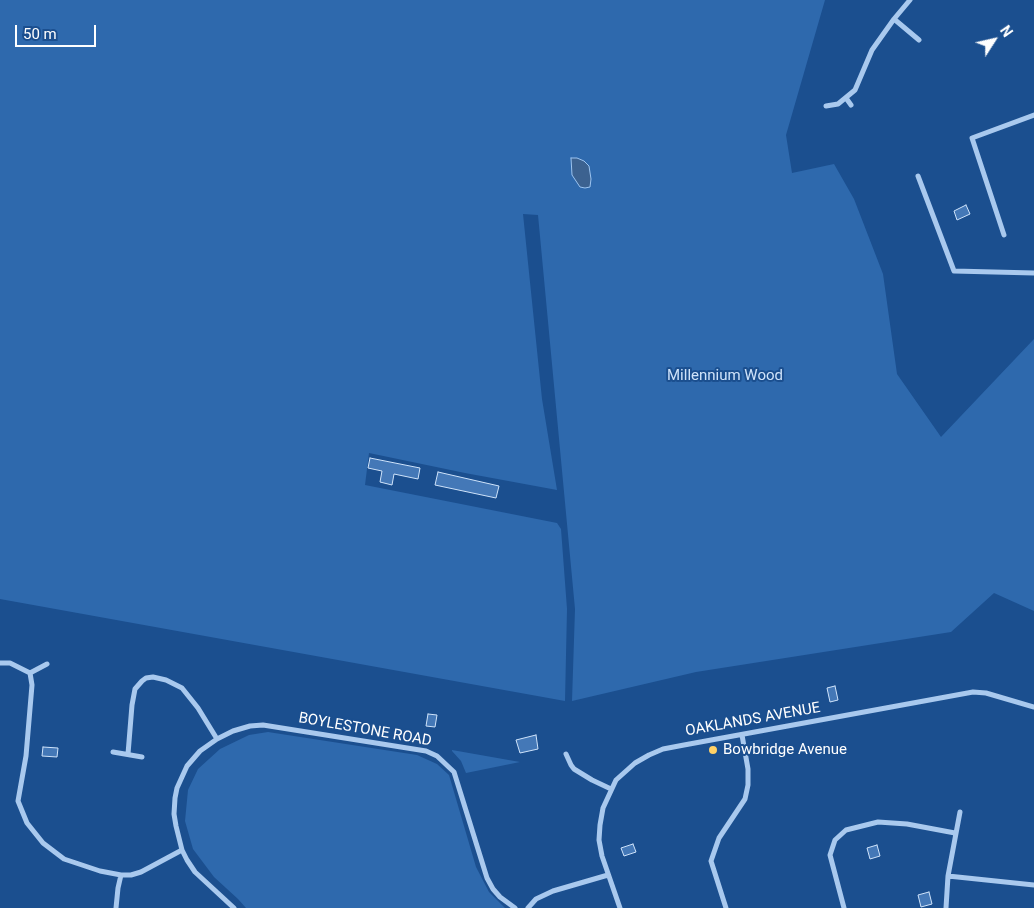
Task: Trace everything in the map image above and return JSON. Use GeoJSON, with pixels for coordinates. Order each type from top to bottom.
{"type":"FeatureCollection","features":[{"type":"Feature","properties":{"kind":"street"},"geometry":{"type":"LineString","coordinates":[[826,106],[838,104],[855,90],[872,50],[910,0]]}},
{"type":"Feature","properties":{"kind":"street"},"geometry":{"type":"LineString","coordinates":[[894,19],[919,40]]}},
{"type":"Feature","properties":{"kind":"street"},"geometry":{"type":"LineString","coordinates":[[846,98],[851,105]]}},
{"type":"Feature","properties":{"kind":"street"},"geometry":{"type":"LineString","coordinates":[[1004,235],[972,138],[1034,115]]}},
{"type":"Feature","properties":{"kind":"street"},"geometry":{"type":"LineString","coordinates":[[918,176],[954,271],[1034,273]]}},
{"type":"Feature","properties":{"kind":"street"},"geometry":{"type":"LineString","coordinates":[[0,664],[10,663],[30,673]]}},
{"type":"Feature","properties":{"kind":"street"},"geometry":{"type":"LineString","coordinates":[[30,673],[47,664]]}},
{"type":"Feature","properties":{"kind":"street"},"geometry":{"type":"LineString","coordinates":[[30,673],[32,685],[26,756],[18,801],[27,823],[43,842],[64,859],[121,876],[141,872],[182,850]]}},
{"type":"Feature","properties":{"kind":"street"},"geometry":{"type":"LineString","coordinates":[[128,754],[135,689],[146,678],[153,677],[166,680],[182,688],[198,708],[217,739],[193,758],[187,766],[177,788],[174,798],[177,835],[182,850],[195,872],[234,908]]}},
{"type":"Feature","properties":{"kind":"street","name":"OAKLANDS AVENUE"},"geometry":{"type":"LineString","coordinates":[[620,908],[602,856],[599,840],[603,808],[616,780],[635,763],[649,755],[662,749],[677,746],[973,692],[986,693],[1034,708]]}},
{"type":"Feature","properties":{"kind":"street","name":"BOYLESTONE ROAD"},"geometry":{"type":"LineString","coordinates":[[217,739],[250,726],[263,725],[426,751],[437,756],[454,772],[487,878],[500,897],[515,908]]}},
{"type":"Feature","properties":{"kind":"street"},"geometry":{"type":"LineString","coordinates":[[726,908],[712,861],[719,838],[745,799],[748,785],[748,769],[742,735]]}},
{"type":"Feature","properties":{"kind":"street"},"geometry":{"type":"LineString","coordinates":[[113,752],[142,757]]}},
{"type":"Feature","properties":{"kind":"street"},"geometry":{"type":"LineString","coordinates":[[566,754],[570,766],[611,789]]}},
{"type":"Feature","properties":{"kind":"street"},"geometry":{"type":"LineString","coordinates":[[946,908],[948,876],[960,812]]}},
{"type":"Feature","properties":{"kind":"street"},"geometry":{"type":"LineString","coordinates":[[844,908],[830,855],[835,840],[846,830],[878,822],[907,824],[955,833]]}},
{"type":"Feature","properties":{"kind":"street"},"geometry":{"type":"LineString","coordinates":[[528,908],[536,899],[553,890],[608,874]]}},
{"type":"Feature","properties":{"kind":"street"},"geometry":{"type":"LineString","coordinates":[[116,908],[121,876]]}},
{"type":"Feature","properties":{"kind":"street"},"geometry":{"type":"LineString","coordinates":[[948,876],[1034,885]]}},
{"type":"Feature","properties":{"kind":"green space","name":"Millennium Wood"},"geometry":{"type":"Polygon","coordinates":[[[0,0],[825,0],[786,135],[792,173],[834,164],[854,199],[883,274],[897,374],[941,437],[1034,339],[1034,611],[994,593],[951,632],[696,672],[572,701],[575,609],[538,215],[523,214],[542,399],[557,490],[369,453],[365,485],[557,523],[561,529],[567,609],[565,701],[0,599],[0,0]]]}},
{"type":"Feature","properties":{"kind":"green space"},"geometry":{"type":"Polygon","coordinates":[[[268,732],[417,755],[437,764],[449,775],[476,867],[489,892],[505,908],[246,908],[214,877],[193,849],[185,821],[188,790],[198,769],[220,749],[249,735],[268,732]]]}},
{"type":"Feature","properties":{"kind":"green space"},"geometry":{"type":"Polygon","coordinates":[[[452,751],[520,762],[466,773],[461,761],[452,751]]]}},
{"type":"Feature","properties":{"kind":"shaded area"},"geometry":{"type":"Polygon","coordinates":[[[571,158],[584,161],[589,166],[590,187],[580,187],[572,175],[571,158]]]}},
{"type":"Feature","properties":{"kind":"building"},"geometry":{"type":"Polygon","coordinates":[[[966,205],[970,214],[957,220],[954,211],[966,205]]]}},
{"type":"Feature","properties":{"kind":"building"},"geometry":{"type":"Polygon","coordinates":[[[370,458],[420,468],[418,479],[394,474],[392,485],[380,482],[382,471],[368,468],[370,458]]]}},
{"type":"Feature","properties":{"kind":"building"},"geometry":{"type":"Polygon","coordinates":[[[438,472],[499,486],[496,498],[435,485],[438,472]]]}},
{"type":"Feature","properties":{"kind":"building"},"geometry":{"type":"Polygon","coordinates":[[[835,686],[838,700],[830,702],[827,688],[835,686]]]}},
{"type":"Feature","properties":{"kind":"building"},"geometry":{"type":"Polygon","coordinates":[[[428,714],[437,715],[435,727],[426,726],[428,714]]]}},
{"type":"Feature","properties":{"kind":"building"},"geometry":{"type":"Polygon","coordinates":[[[536,735],[538,749],[520,753],[516,740],[536,735]]]}},
{"type":"Feature","properties":{"kind":"building"},"geometry":{"type":"Polygon","coordinates":[[[43,747],[58,748],[57,757],[42,756],[43,747]]]}},
{"type":"Feature","properties":{"kind":"building"},"geometry":{"type":"Polygon","coordinates":[[[633,844],[636,852],[624,856],[621,848],[633,844]]]}},
{"type":"Feature","properties":{"kind":"building"},"geometry":{"type":"Polygon","coordinates":[[[877,845],[880,856],[870,859],[867,848],[877,845]]]}},
{"type":"Feature","properties":{"kind":"building"},"geometry":{"type":"Polygon","coordinates":[[[929,892],[932,904],[921,907],[918,895],[929,892]]]}},
{"type":"Feature","properties":{"kind":"place","name":"Bowbridge Avenue"},"geometry":{"type":"Point","coordinates":[713,750]}}]}
